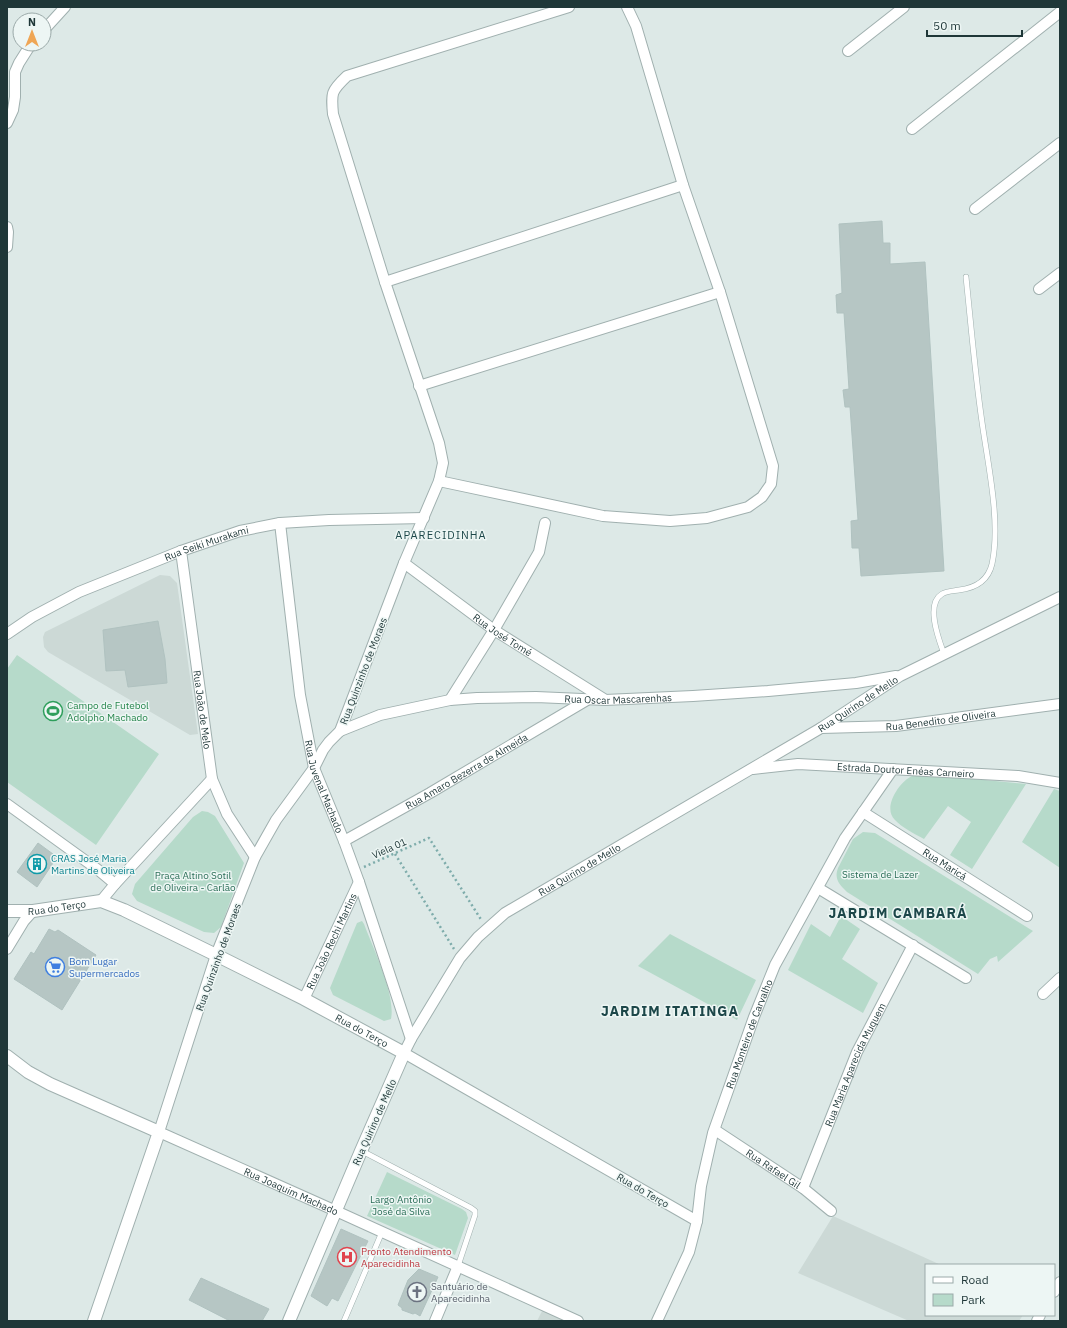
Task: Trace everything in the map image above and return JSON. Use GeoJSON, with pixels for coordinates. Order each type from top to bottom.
{"type":"FeatureCollection","features":[{"type":"Feature","properties":{"kind":"street"},"geometry":{"type":"LineString","coordinates":[[52,21],[65,7]]}},
{"type":"Feature","properties":{"kind":"street","name":"Rua Quinzinho de Moraes"},"geometry":{"type":"LineString","coordinates":[[94,1321],[159,1132],[216,955],[255,857],[276,820],[314,768],[323,750],[340,731],[404,563],[440,481],[443,463],[439,443],[385,282],[333,114],[331,97],[336,87],[346,76],[569,7]]}},
{"type":"Feature","properties":{"kind":"street"},"geometry":{"type":"LineString","coordinates":[[440,481],[603,516],[670,521],[707,518],[748,507],[762,497],[771,484],[773,466],[720,292],[683,185],[636,26],[627,7]]}},
{"type":"Feature","properties":{"kind":"street"},"geometry":{"type":"LineString","coordinates":[[848,51],[904,7]]}},
{"type":"Feature","properties":{"kind":"street"},"geometry":{"type":"LineString","coordinates":[[912,129],[1060,12]]}},
{"type":"Feature","properties":{"kind":"street"},"geometry":{"type":"LineString","coordinates":[[7,123],[14,110],[15,72],[26,52]]}},
{"type":"Feature","properties":{"kind":"street"},"geometry":{"type":"LineString","coordinates":[[974,209],[1060,143]]}},
{"type":"Feature","properties":{"kind":"street"},"geometry":{"type":"LineString","coordinates":[[385,282],[683,185]]}},
{"type":"Feature","properties":{"kind":"street"},"geometry":{"type":"LineString","coordinates":[[7,227],[7,248]]}},
{"type":"Feature","properties":{"kind":"street"},"geometry":{"type":"LineString","coordinates":[[1039,289],[1060,273]]}},
{"type":"Feature","properties":{"kind":"street"},"geometry":{"type":"LineString","coordinates":[[419,386],[720,292]]}},
{"type":"Feature","properties":{"kind":"street","name":"Rua Seiki Murakami"},"geometry":{"type":"LineString","coordinates":[[7,634],[32,617],[79,592],[181,551],[240,531],[280,523],[328,520],[424,518]]}},
{"type":"Feature","properties":{"kind":"street","name":"Rua Juvenal Machado"},"geometry":{"type":"LineString","coordinates":[[280,523],[300,695],[314,768],[359,882],[411,1039]]}},
{"type":"Feature","properties":{"kind":"street"},"geometry":{"type":"LineString","coordinates":[[450,700],[494,630],[539,552],[545,523]]}},
{"type":"Feature","properties":{"kind":"street","name":"Rua João de Melo"},"geometry":{"type":"LineString","coordinates":[[181,551],[212,779],[227,814],[255,857]]}},
{"type":"Feature","properties":{"kind":"street","name":"Rua José Tomé"},"geometry":{"type":"LineString","coordinates":[[404,563],[494,630],[605,700]]}},
{"type":"Feature","properties":{"kind":"street","name":"Rua Quirino de Mello"},"geometry":{"type":"LineString","coordinates":[[289,1321],[361,1151],[411,1039],[460,958],[504,913],[821,728],[900,676],[1060,597]]}},
{"type":"Feature","properties":{"kind":"street","name":"Rua Oscar Mascarenhas"},"geometry":{"type":"LineString","coordinates":[[340,731],[380,715],[450,700],[536,697],[605,700],[693,696],[856,683],[900,676]]}},
{"type":"Feature","properties":{"kind":"street","name":"Rua Amaro Bezerra de Almeida"},"geometry":{"type":"LineString","coordinates":[[344,841],[430,793],[587,700]]}},
{"type":"Feature","properties":{"kind":"street","name":"Rua Benedito de Oliveira"},"geometry":{"type":"LineString","coordinates":[[821,728],[896,726],[1060,704]]}},
{"type":"Feature","properties":{"kind":"street","name":"Estrada Doutor Enéas Carneiro"},"geometry":{"type":"LineString","coordinates":[[750,769],[798,764],[1018,776],[1060,783]]}},
{"type":"Feature","properties":{"kind":"street","name":"Rua Monteiro de Carvalho"},"geometry":{"type":"LineString","coordinates":[[657,1321],[688,1252],[697,1221],[701,1186],[715,1130],[754,1017],[775,965],[845,838],[893,769]]}},
{"type":"Feature","properties":{"kind":"street"},"geometry":{"type":"LineString","coordinates":[[101,901],[212,779]]}},
{"type":"Feature","properties":{"kind":"street"},"geometry":{"type":"LineString","coordinates":[[7,804],[97,869],[115,884]]}},
{"type":"Feature","properties":{"kind":"street","name":"Rua Maricá"},"geometry":{"type":"LineString","coordinates":[[863,812],[1027,916]]}},
{"type":"Feature","properties":{"kind":"street","name":"Rua João Rechi Martins"},"geometry":{"type":"LineString","coordinates":[[304,999],[359,882]]}},
{"type":"Feature","properties":{"kind":"street"},"geometry":{"type":"LineString","coordinates":[[818,888],[966,978]]}},
{"type":"Feature","properties":{"kind":"street","name":"Rua do Terço"},"geometry":{"type":"LineString","coordinates":[[7,911],[33,911],[101,901],[124,910],[304,999],[404,1053],[697,1221]]}},
{"type":"Feature","properties":{"kind":"street"},"geometry":{"type":"LineString","coordinates":[[7,949],[24,921],[33,911]]}},
{"type":"Feature","properties":{"kind":"street","name":"Rua Maria Aparecida Muquem"},"geometry":{"type":"LineString","coordinates":[[803,1188],[857,1052],[913,945]]}},
{"type":"Feature","properties":{"kind":"street"},"geometry":{"type":"LineString","coordinates":[[1043,994],[1060,978]]}},
{"type":"Feature","properties":{"kind":"street","name":"Rua Joaquim Machado"},"geometry":{"type":"LineString","coordinates":[[7,1056],[28,1072],[50,1084],[336,1210],[578,1321]]}},
{"type":"Feature","properties":{"kind":"street","name":"Rua Rafael Gil"},"geometry":{"type":"LineString","coordinates":[[715,1130],[803,1188],[831,1210]]}},
{"type":"Feature","properties":{"kind":"street"},"geometry":{"type":"LineString","coordinates":[[435,1321],[458,1266]]}},
{"type":"Feature","properties":{"kind":"street"},"geometry":{"type":"LineString","coordinates":[[1055,1291],[1060,1282]]}},
{"type":"Feature","properties":{"kind":"lane"},"geometry":{"type":"LineString","coordinates":[[944,654],[934,621],[935,602],[940,595],[947,592],[974,587],[983,582],[992,565],[994,544],[994,515],[978,391],[966,277]]}},
{"type":"Feature","properties":{"kind":"lane"},"geometry":{"type":"LineString","coordinates":[[361,1151],[471,1208],[474,1211],[475,1215],[458,1266]]}},
{"type":"Feature","properties":{"kind":"lane"},"geometry":{"type":"LineString","coordinates":[[344,1321],[382,1232]]}},
{"type":"Feature","properties":{"kind":"path","name":"Viela 01"},"geometry":{"type":"LineString","coordinates":[[355,872],[429,838],[487,929]]}},
{"type":"Feature","properties":{"kind":"path"},"geometry":{"type":"LineString","coordinates":[[395,854],[460,958]]}},
{"type":"Feature","properties":{"kind":"shaded area"},"geometry":{"type":"Polygon","coordinates":[[[160,575],[170,576],[177,583],[198,734],[190,735],[48,652],[44,647],[43,637],[45,632],[160,575]]]}},
{"type":"Feature","properties":{"kind":"shaded area"},"geometry":{"type":"Polygon","coordinates":[[[833,1216],[939,1264],[925,1264],[925,1316],[1022,1316],[1019,1321],[909,1321],[798,1273],[833,1216]]]}},
{"type":"Feature","properties":{"kind":"shaded area"},"geometry":{"type":"Polygon","coordinates":[[[543,1309],[569,1321],[537,1321],[543,1309]]]}},
{"type":"Feature","properties":{"kind":"green space","name":"Campo de Futebol Adolpho Machado"},"geometry":{"type":"Polygon","coordinates":[[[17,655],[159,754],[96,845],[7,782],[7,669],[17,655]]]}},
{"type":"Feature","properties":{"kind":"green space"},"geometry":{"type":"Polygon","coordinates":[[[916,774],[1026,784],[972,869],[950,855],[971,822],[948,806],[924,839],[901,825],[891,815],[891,802],[897,789],[912,776],[916,774]]]}},
{"type":"Feature","properties":{"kind":"green space"},"geometry":{"type":"Polygon","coordinates":[[[1054,789],[1060,791],[1060,868],[1022,842],[1054,789]]]}},
{"type":"Feature","properties":{"kind":"green space","name":"Praça Altino Sotil de Oliveira - Carlão"},"geometry":{"type":"Polygon","coordinates":[[[202,811],[208,812],[215,816],[244,863],[221,927],[214,933],[204,932],[137,901],[132,894],[135,884],[193,817],[202,811]]]}},
{"type":"Feature","properties":{"kind":"green space","name":"Sistema de Lazer"},"geometry":{"type":"Polygon","coordinates":[[[863,832],[875,833],[1033,931],[998,962],[997,956],[990,959],[978,974],[847,892],[842,886],[837,878],[838,868],[853,839],[863,832]]]}},
{"type":"Feature","properties":{"kind":"green space"},"geometry":{"type":"Polygon","coordinates":[[[841,916],[860,929],[842,959],[878,983],[863,1013],[788,970],[811,924],[830,937],[841,916]]]}},
{"type":"Feature","properties":{"kind":"green space"},"geometry":{"type":"Polygon","coordinates":[[[362,921],[383,972],[390,997],[392,1009],[391,1019],[384,1021],[333,995],[330,988],[357,923],[362,921]]]}},
{"type":"Feature","properties":{"kind":"green space"},"geometry":{"type":"Polygon","coordinates":[[[670,934],[756,980],[737,1020],[638,966],[670,934]]]}},
{"type":"Feature","properties":{"kind":"green space","name":"Largo Antônio José da Silva"},"geometry":{"type":"Polygon","coordinates":[[[387,1172],[466,1212],[468,1218],[455,1255],[367,1216],[387,1172]]]}},
{"type":"Feature","properties":{"kind":"building"},"geometry":{"type":"Polygon","coordinates":[[[882,221],[883,243],[890,243],[890,264],[925,262],[944,571],[861,576],[859,548],[852,548],[851,521],[858,520],[850,407],[845,407],[843,390],[849,389],[844,313],[837,313],[836,295],[842,293],[839,224],[882,221]]]}},
{"type":"Feature","properties":{"kind":"building"},"geometry":{"type":"Polygon","coordinates":[[[158,621],[165,659],[167,683],[128,687],[125,670],[106,671],[103,630],[158,621]]]}},
{"type":"Feature","properties":{"kind":"building","name":"CRAS José Maria Martins de Oliveira"},"geometry":{"type":"Polygon","coordinates":[[[38,843],[57,857],[37,887],[17,872],[38,843]]]}},
{"type":"Feature","properties":{"kind":"building","name":"Bom Lugar Supermercados"},"geometry":{"type":"Polygon","coordinates":[[[49,929],[55,932],[58,930],[96,955],[62,1010],[14,979],[31,952],[34,954],[49,929]]]}},
{"type":"Feature","properties":{"kind":"building"},"geometry":{"type":"Polygon","coordinates":[[[341,1229],[368,1241],[338,1301],[332,1298],[327,1306],[311,1296],[341,1229]]]}},
{"type":"Feature","properties":{"kind":"building","name":"Santuário de Aparecidinha"},"geometry":{"type":"Polygon","coordinates":[[[419,1269],[438,1277],[420,1316],[415,1313],[413,1314],[402,1310],[402,1308],[398,1305],[408,1280],[419,1269]]]}},
{"type":"Feature","properties":{"kind":"building"},"geometry":{"type":"Polygon","coordinates":[[[201,1278],[269,1309],[262,1321],[230,1321],[189,1300],[201,1278]]]}},
{"type":"Feature","properties":{"kind":"place","name":"Campo de Futebol Adolpho Machado"},"geometry":{"type":"Point","coordinates":[53,711]}},
{"type":"Feature","properties":{"kind":"place","name":"CRAS José Maria Martins de Oliveira"},"geometry":{"type":"Point","coordinates":[37,864]}},
{"type":"Feature","properties":{"kind":"place","name":"Bom Lugar Supermercados"},"geometry":{"type":"Point","coordinates":[55,967]}},
{"type":"Feature","properties":{"kind":"place","name":"Pronto Atendimento Aparecidinha"},"geometry":{"type":"Point","coordinates":[347,1257]}},
{"type":"Feature","properties":{"kind":"place","name":"Santuário de Aparecidinha"},"geometry":{"type":"Point","coordinates":[417,1292]}},
{"type":"Feature","properties":{"kind":"district","name":"APARECIDINHA"},"geometry":{"type":"Point","coordinates":[441,535]}},
{"type":"Feature","properties":{"kind":"district","name":"JARDIM CAMBARÁ"},"geometry":{"type":"Point","coordinates":[898,913]}},
{"type":"Feature","properties":{"kind":"district","name":"JARDIM ITATINGA"},"geometry":{"type":"Point","coordinates":[670,1011]}}]}
